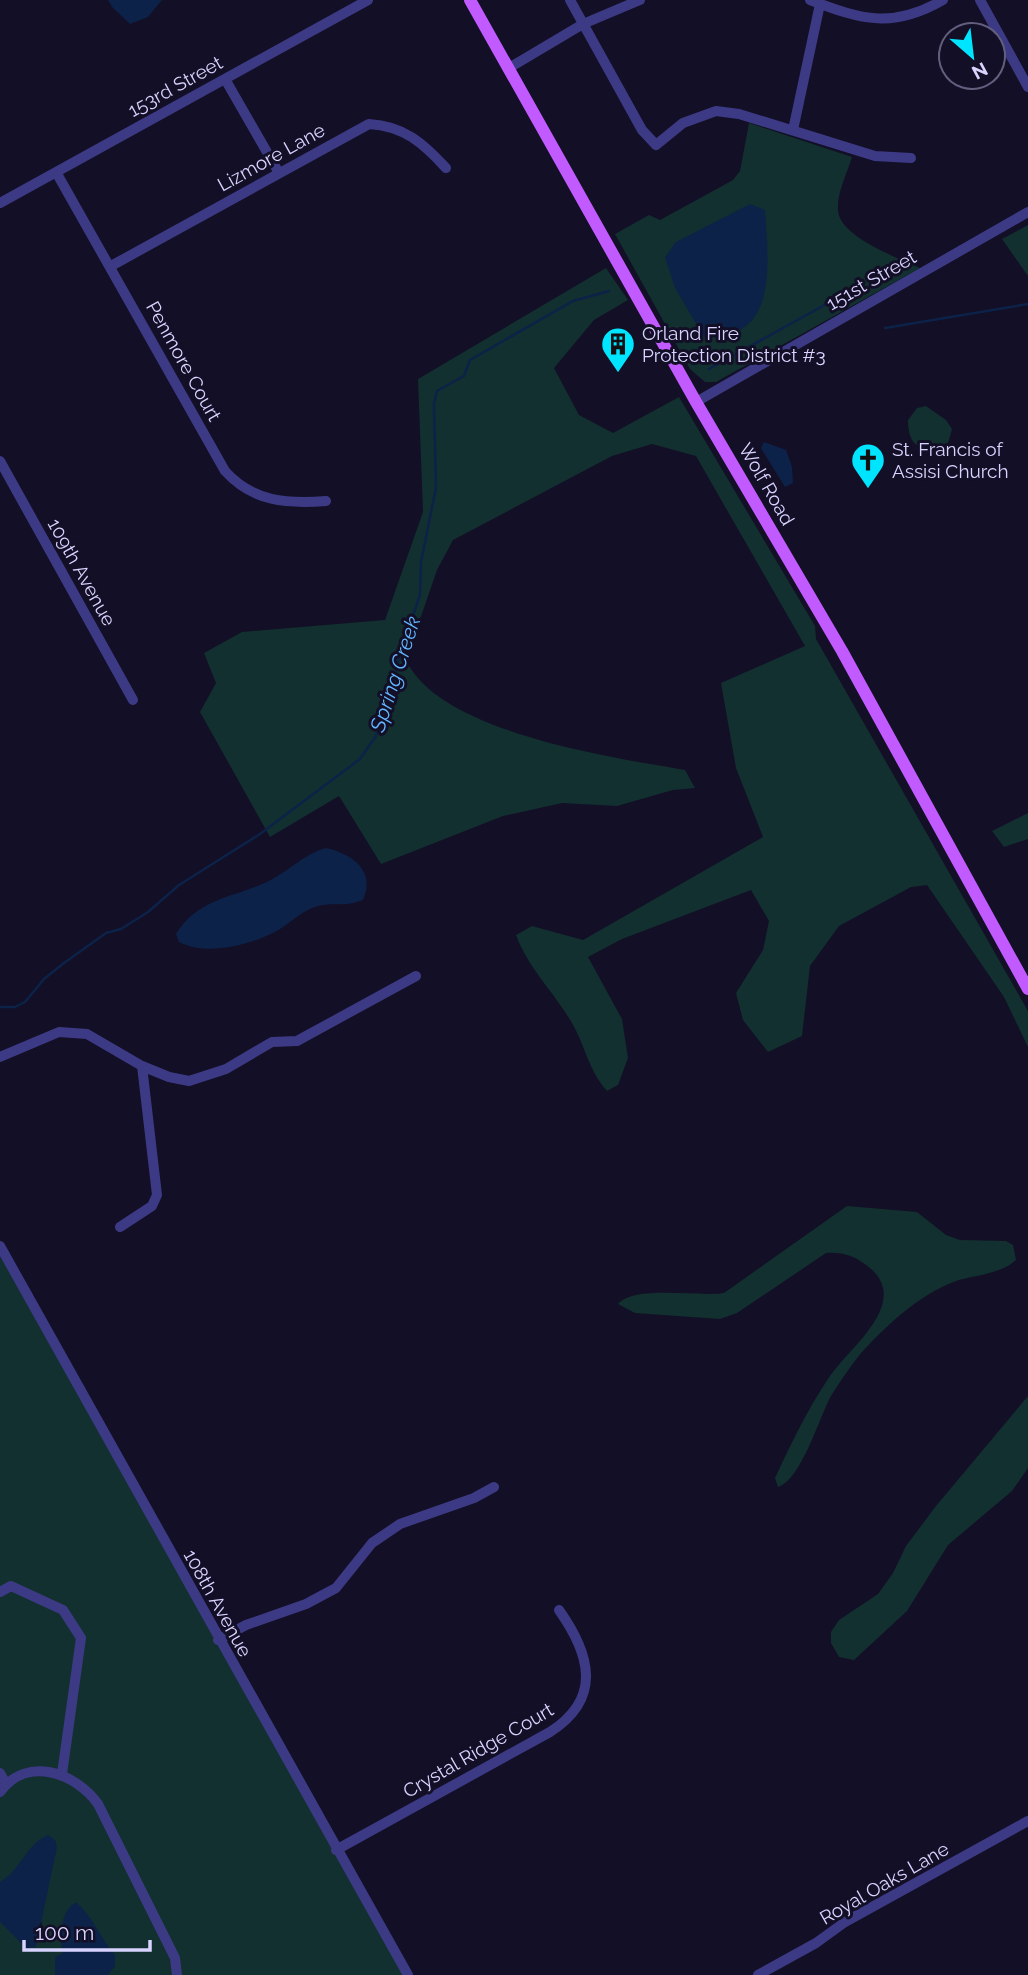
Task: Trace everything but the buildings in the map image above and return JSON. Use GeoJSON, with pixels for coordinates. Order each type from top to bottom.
{"type":"FeatureCollection","features":[{"type":"Feature","properties":{"kind":"main road","name":"Wolf Road"},"geometry":{"type":"LineString","coordinates":[[470,0],[696,402],[847,658],[1028,989]]}},
{"type":"Feature","properties":{"kind":"street","name":"153rd Street"},"geometry":{"type":"LineString","coordinates":[[0,203],[368,0]]}},
{"type":"Feature","properties":{"kind":"street"},"geometry":{"type":"LineString","coordinates":[[570,0],[642,130],[656,145],[683,122],[716,111],[739,114],[875,156],[911,158]]}},
{"type":"Feature","properties":{"kind":"street"},"geometry":{"type":"LineString","coordinates":[[509,68],[583,24],[640,0]]}},
{"type":"Feature","properties":{"kind":"street"},"geometry":{"type":"LineString","coordinates":[[793,130],[815,2],[880,21],[910,16],[943,0]]}},
{"type":"Feature","properties":{"kind":"street"},"geometry":{"type":"LineString","coordinates":[[979,0],[1028,87]]}},
{"type":"Feature","properties":{"kind":"street"},"geometry":{"type":"LineString","coordinates":[[225,79],[279,173]]}},
{"type":"Feature","properties":{"kind":"street","name":"Lizmore Lane"},"geometry":{"type":"LineString","coordinates":[[111,266],[369,124],[389,125],[404,131],[420,141],[446,168]]}},
{"type":"Feature","properties":{"kind":"street","name":"Penmore Court"},"geometry":{"type":"LineString","coordinates":[[56,172],[225,471],[239,487],[262,498],[289,502],[326,501]]}},
{"type":"Feature","properties":{"kind":"street","name":"151st Street"},"geometry":{"type":"LineString","coordinates":[[696,402],[1028,212]]}},
{"type":"Feature","properties":{"kind":"street","name":"109th Avenue"},"geometry":{"type":"LineString","coordinates":[[0,461],[133,700]]}},
{"type":"Feature","properties":{"kind":"street"},"geometry":{"type":"LineString","coordinates":[[0,1057],[59,1032],[87,1034],[142,1066],[169,1077],[189,1081],[226,1069],[272,1042],[297,1041],[415,976]]}},
{"type":"Feature","properties":{"kind":"street"},"geometry":{"type":"LineString","coordinates":[[120,1227],[152,1206],[157,1195],[142,1066]]}},
{"type":"Feature","properties":{"kind":"street","name":"108th Avenue"},"geometry":{"type":"LineString","coordinates":[[0,1246],[218,1640],[408,1975]]}},
{"type":"Feature","properties":{"kind":"street"},"geometry":{"type":"LineString","coordinates":[[218,1640],[246,1625],[306,1604],[336,1588],[372,1543],[400,1524],[474,1498],[494,1487]]}},
{"type":"Feature","properties":{"kind":"street"},"geometry":{"type":"LineString","coordinates":[[0,1592],[11,1586],[63,1610],[81,1638],[62,1774]]}},
{"type":"Feature","properties":{"kind":"street","name":"Crystal Ridge Court"},"geometry":{"type":"LineString","coordinates":[[337,1850],[550,1732],[571,1716],[585,1687],[586,1662],[575,1633],[559,1610]]}},
{"type":"Feature","properties":{"kind":"street"},"geometry":{"type":"LineString","coordinates":[[0,1773],[3,1788],[42,1772],[62,1774],[89,1791],[99,1804],[175,1958],[177,1975]]}},
{"type":"Feature","properties":{"kind":"street","name":"Royal Oaks Lane"},"geometry":{"type":"LineString","coordinates":[[758,1975],[816,1943],[845,1922],[1028,1821]]}},
{"type":"Feature","properties":{"kind":"green space"},"geometry":{"type":"Polygon","coordinates":[[[749,123],[852,157],[839,197],[838,210],[841,220],[859,238],[920,268],[716,382],[705,382],[690,369],[615,234],[649,215],[660,220],[733,180],[740,171],[749,123]]]}},
{"type":"Feature","properties":{"kind":"green space"},"geometry":{"type":"Polygon","coordinates":[[[1028,225],[1028,276],[1002,239],[1028,225]]]}},
{"type":"Feature","properties":{"kind":"green space"},"geometry":{"type":"Polygon","coordinates":[[[606,268],[628,300],[594,320],[554,368],[579,415],[613,433],[679,397],[815,626],[816,639],[1028,1011],[1028,1047],[1004,997],[927,885],[911,887],[839,926],[810,966],[802,1036],[768,1052],[743,1020],[736,993],[763,950],[769,921],[751,890],[622,939],[588,957],[622,1019],[628,1058],[618,1085],[607,1091],[596,1075],[572,1023],[527,958],[516,935],[532,926],[583,940],[763,837],[736,768],[721,683],[805,646],[696,456],[652,444],[612,456],[453,540],[437,570],[406,660],[425,685],[454,706],[490,723],[531,738],[574,749],[685,770],[695,788],[673,790],[617,806],[562,803],[503,816],[381,864],[339,796],[270,837],[200,712],[216,683],[204,653],[242,632],[385,620],[423,512],[418,379],[606,268]]]}},
{"type":"Feature","properties":{"kind":"green space"},"geometry":{"type":"Polygon","coordinates":[[[926,406],[946,420],[952,429],[945,454],[941,456],[916,445],[910,435],[908,420],[917,408],[926,406]]]}},
{"type":"Feature","properties":{"kind":"green space"},"geometry":{"type":"Polygon","coordinates":[[[1028,813],[1028,839],[1004,847],[992,831],[1028,813]]]}},
{"type":"Feature","properties":{"kind":"green space"},"geometry":{"type":"Polygon","coordinates":[[[847,1206],[917,1212],[946,1235],[960,1240],[1006,1241],[1013,1245],[1016,1260],[995,1271],[943,1287],[917,1302],[882,1331],[842,1379],[831,1396],[802,1461],[786,1482],[778,1487],[775,1478],[813,1403],[837,1367],[872,1326],[880,1311],[884,1296],[881,1282],[870,1268],[849,1256],[826,1253],[737,1313],[720,1319],[635,1313],[618,1304],[626,1298],[652,1293],[724,1293],[847,1206]]]}},
{"type":"Feature","properties":{"kind":"green space"},"geometry":{"type":"Polygon","coordinates":[[[0,1256],[408,1975],[0,1975],[0,1256]]]}},
{"type":"Feature","properties":{"kind":"green space"},"geometry":{"type":"Polygon","coordinates":[[[1028,1396],[1028,1468],[1012,1491],[948,1545],[907,1611],[854,1660],[839,1657],[831,1643],[831,1632],[839,1620],[878,1594],[893,1573],[906,1546],[936,1506],[1028,1396]]]}},
{"type":"Feature","properties":{"kind":"water"},"geometry":{"type":"Polygon","coordinates":[[[108,0],[162,0],[148,17],[130,24],[108,0]]]}},
{"type":"Feature","properties":{"kind":"water"},"geometry":{"type":"Polygon","coordinates":[[[750,204],[765,210],[767,274],[764,294],[757,312],[746,326],[729,335],[704,337],[675,288],[665,257],[676,242],[750,204]]]}},
{"type":"Feature","properties":{"kind":"water"},"geometry":{"type":"Polygon","coordinates":[[[764,442],[786,450],[792,467],[793,483],[785,487],[761,448],[764,442]]]}},
{"type":"Feature","properties":{"kind":"water"},"geometry":{"type":"Polygon","coordinates":[[[326,848],[353,859],[364,872],[366,889],[363,900],[315,907],[273,933],[226,948],[201,948],[179,942],[176,934],[186,921],[209,904],[261,885],[311,854],[326,848]]]}},
{"type":"Feature","properties":{"kind":"water"},"geometry":{"type":"Polygon","coordinates":[[[48,1835],[55,1840],[57,1847],[36,1947],[26,1948],[0,1922],[0,1882],[13,1871],[34,1844],[48,1835]]]}},
{"type":"Feature","properties":{"kind":"water"},"geometry":{"type":"Polygon","coordinates":[[[76,1902],[115,1955],[115,1966],[108,1975],[55,1975],[55,1957],[63,1953],[61,1933],[64,1918],[76,1902]]]}},
{"type":"Feature","properties":{"kind":"waterway","name":"Spring Creek"},"geometry":{"type":"LineString","coordinates":[[0,1007],[15,1007],[25,1002],[44,979],[64,963],[106,933],[121,929],[148,912],[179,885],[260,834],[360,759],[376,736],[389,701],[400,654],[420,595],[421,562],[436,488],[434,404],[437,391],[464,376],[470,360],[573,301],[609,291]]}},
{"type":"Feature","properties":{"kind":"waterway","name":"Spring Creek"},"geometry":{"type":"LineString","coordinates":[[709,369],[839,297]]}},
{"type":"Feature","properties":{"kind":"waterway","name":"Spring Creek"},"geometry":{"type":"LineString","coordinates":[[885,328],[1028,304]]}},
{"type":"Feature","properties":{"kind":"place","name":"Orland Fire Protection District #3"},"geometry":{"type":"Point","coordinates":[618,374]}},
{"type":"Feature","properties":{"kind":"place","name":"St. Francis of Assisi Church"},"geometry":{"type":"Point","coordinates":[868,490]}}]}
